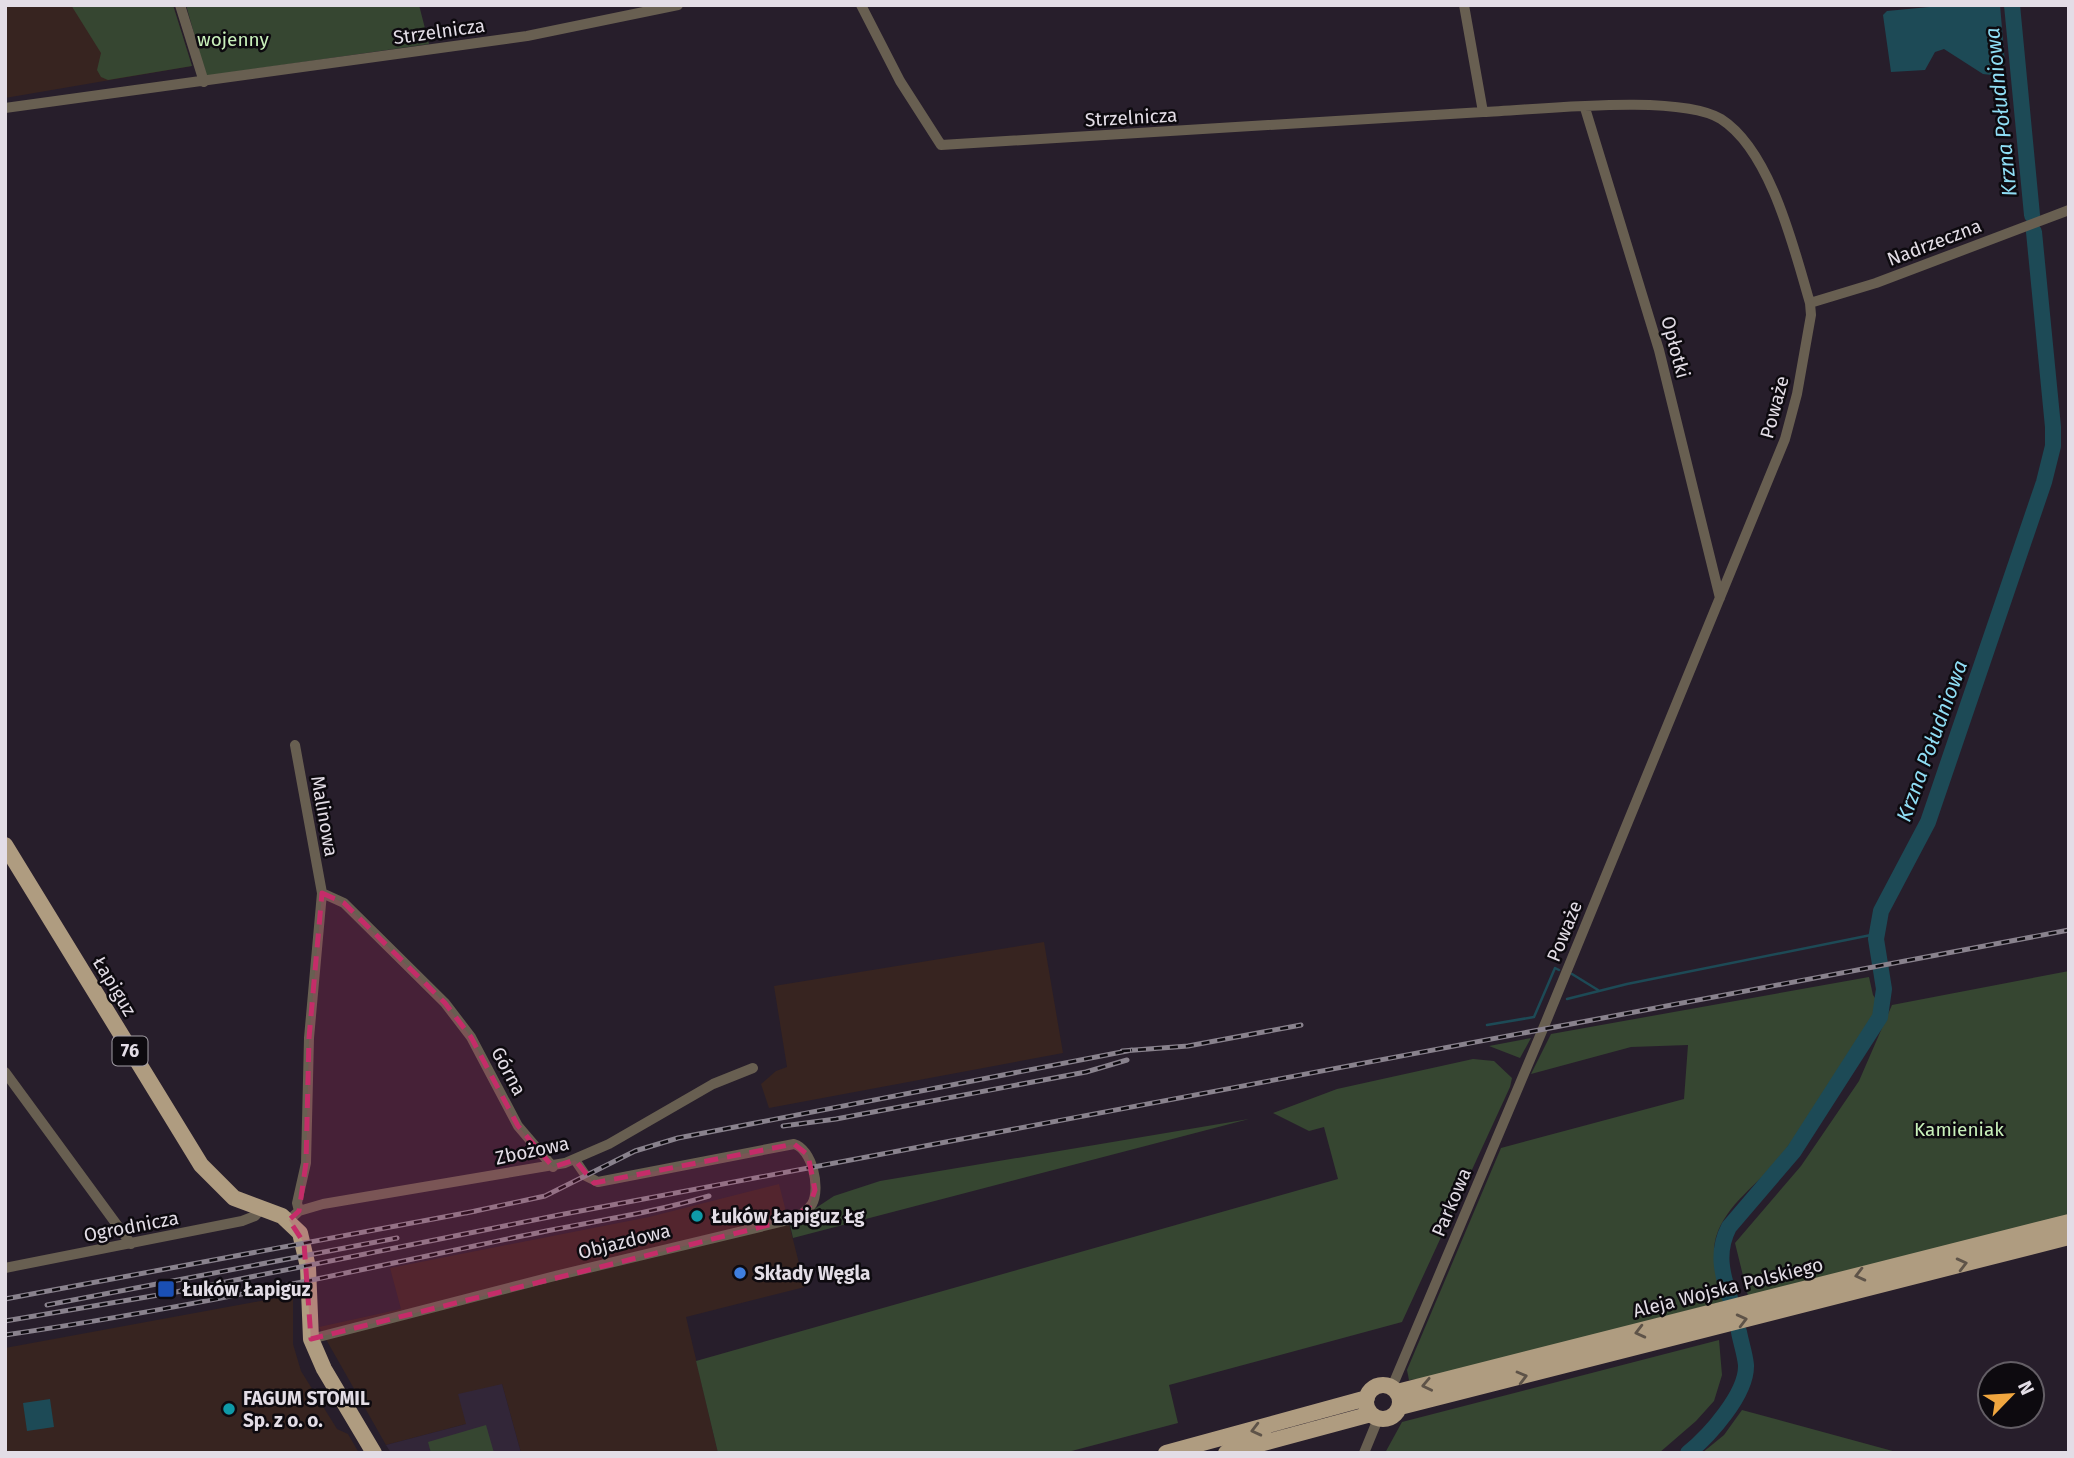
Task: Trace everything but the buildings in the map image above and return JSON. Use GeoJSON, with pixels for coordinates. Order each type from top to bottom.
{"type":"FeatureCollection","features":[{"type":"Feature","properties":{"kind":"main road","name":"Łapiguz"},"geometry":{"type":"LineString","coordinates":[[5,845],[201,1165],[226,1193],[260,1210],[294,1216]]}},
{"type":"Feature","properties":{"kind":"main road"},"geometry":{"type":"LineString","coordinates":[[294,1216],[304,1243],[310,1286],[311,1339],[324,1369],[374,1453]]}},
{"type":"Feature","properties":{"kind":"main road","name":"Aleja Wojska Polskiego"},"geometry":{"type":"LineString","coordinates":[[1396,1395],[2069,1222]]}},
{"type":"Feature","properties":{"kind":"main road","name":"Aleja Wojska Polskiego"},"geometry":{"type":"LineString","coordinates":[[1396,1395],[2069,1237]]}},
{"type":"Feature","properties":{"kind":"main road"},"geometry":{"type":"LineString","coordinates":[[1166,1453],[1372,1410],[1392,1418],[1396,1395],[1378,1386],[1372,1410]]}},
{"type":"Feature","properties":{"kind":"main road"},"geometry":{"type":"LineString","coordinates":[[1226,1453],[1372,1410]]}},
{"type":"Feature","properties":{"kind":"street"},"geometry":{"type":"LineString","coordinates":[[180,5],[204,82]]}},
{"type":"Feature","properties":{"kind":"street","name":"Strzelnicza"},"geometry":{"type":"LineString","coordinates":[[5,108],[90,94],[204,82],[548,33],[678,5]]}},
{"type":"Feature","properties":{"kind":"street","name":"Strzelnicza"},"geometry":{"type":"LineString","coordinates":[[861,5],[900,81],[941,145],[1483,112]]}},
{"type":"Feature","properties":{"kind":"street"},"geometry":{"type":"LineString","coordinates":[[1464,5],[1483,112]]}},
{"type":"Feature","properties":{"kind":"street","name":"Poważe"},"geometry":{"type":"LineString","coordinates":[[1483,112],[1659,104],[1688,107],[1721,119],[1749,148],[1772,192],[1810,303],[1797,394],[1785,439],[1543,1030]]}},
{"type":"Feature","properties":{"kind":"street","name":"Opłotki"},"geometry":{"type":"LineString","coordinates":[[1585,108],[1662,360],[1720,598]]}},
{"type":"Feature","properties":{"kind":"street","name":"Nadrzeczna"},"geometry":{"type":"LineString","coordinates":[[1810,303],[1875,283],[2069,210]]}},
{"type":"Feature","properties":{"kind":"street","name":"Malinowa"},"geometry":{"type":"LineString","coordinates":[[294,1216],[306,1163],[309,1038],[321,893],[295,746]]}},
{"type":"Feature","properties":{"kind":"street","name":"Górna"},"geometry":{"type":"LineString","coordinates":[[321,893],[344,902],[434,992],[471,1037],[518,1126],[553,1167]]}},
{"type":"Feature","properties":{"kind":"street","name":"Parkowa"},"geometry":{"type":"LineString","coordinates":[[1396,1395],[1543,1030]]}},
{"type":"Feature","properties":{"kind":"street","name":"Zbożowa"},"geometry":{"type":"LineString","coordinates":[[294,1216],[323,1204],[553,1167],[575,1160],[609,1144],[713,1084],[753,1068]]}},
{"type":"Feature","properties":{"kind":"street"},"geometry":{"type":"LineString","coordinates":[[5,1072],[131,1244]]}},
{"type":"Feature","properties":{"kind":"street","name":"Objazdowa"},"geometry":{"type":"LineString","coordinates":[[311,1339],[564,1273],[789,1220],[809,1207],[814,1196],[810,1161],[802,1147],[794,1144],[598,1182],[586,1176],[575,1160]]}},
{"type":"Feature","properties":{"kind":"street","name":"Ogrodnicza"},"geometry":{"type":"LineString","coordinates":[[5,1268],[242,1222],[252,1219],[260,1210]]}},
{"type":"Feature","properties":{"kind":"street"},"geometry":{"type":"LineString","coordinates":[[1364,1453],[1372,1410]]}},
{"type":"Feature","properties":{"kind":"highlighted area"},"geometry":{"type":"Polygon","coordinates":[[[322,893],[344,903],[445,1003],[471,1037],[518,1126],[553,1167],[575,1160],[594,1183],[794,1144],[808,1155],[815,1190],[809,1207],[789,1220],[311,1339],[304,1243],[289,1220],[299,1211],[306,1163],[309,1038],[322,893]]]}},
{"type":"Feature","properties":{"kind":"shaded area"},"geometry":{"type":"Polygon","coordinates":[[[5,5],[173,5],[192,66],[5,98],[5,5]]]}},
{"type":"Feature","properties":{"kind":"shaded area"},"geometry":{"type":"Polygon","coordinates":[[[1044,942],[1063,1053],[769,1108],[761,1084],[776,1071],[787,1067],[774,986],[1044,942]]]}},
{"type":"Feature","properties":{"kind":"shaded area"},"geometry":{"type":"Polygon","coordinates":[[[779,1184],[805,1287],[686,1317],[718,1453],[521,1453],[502,1384],[466,1424],[386,1445],[319,1327],[401,1309],[390,1268],[649,1217],[779,1184]]]}},
{"type":"Feature","properties":{"kind":"shaded area"},"geometry":{"type":"Polygon","coordinates":[[[293,1295],[293,1344],[301,1371],[337,1429],[348,1434],[359,1453],[5,1453],[5,1348],[293,1295]]]}},
{"type":"Feature","properties":{"kind":"shaded area"},"geometry":{"type":"Polygon","coordinates":[[[502,1384],[521,1453],[391,1453],[386,1445],[466,1424],[458,1394],[502,1384]]]}},
{"type":"Feature","properties":{"kind":"green space"},"geometry":{"type":"Polygon","coordinates":[[[71,5],[173,5],[192,66],[108,80],[101,77],[97,70],[101,53],[71,5]]]}},
{"type":"Feature","properties":{"kind":"green space","name":"wojenny"},"geometry":{"type":"Polygon","coordinates":[[[186,5],[419,5],[429,44],[206,76],[186,5]]]}},
{"type":"Feature","properties":{"kind":"green space","name":"Kamieniak"},"geometry":{"type":"Polygon","coordinates":[[[2069,971],[2069,1215],[1748,1296],[1735,1243],[1801,1166],[1859,1081],[1892,1005],[2069,971]]]}},
{"type":"Feature","properties":{"kind":"green space"},"geometry":{"type":"Polygon","coordinates":[[[1869,977],[1873,995],[1879,1004],[1858,1043],[1792,1141],[1771,1168],[1735,1204],[1721,1225],[1714,1253],[1725,1301],[1427,1378],[1409,1380],[1407,1370],[1501,1148],[1684,1099],[1688,1045],[1631,1047],[1531,1074],[1551,1034],[1869,977]]]}},
{"type":"Feature","properties":{"kind":"green space"},"geometry":{"type":"Polygon","coordinates":[[[1531,1038],[1520,1058],[1489,1046],[1531,1038]]]}},
{"type":"Feature","properties":{"kind":"green space"},"geometry":{"type":"Polygon","coordinates":[[[1473,1059],[1494,1061],[1512,1078],[1510,1087],[1402,1322],[1169,1385],[1178,1423],[1064,1453],[718,1453],[696,1361],[1338,1179],[1324,1127],[1309,1131],[1273,1113],[1337,1089],[1473,1059]]]}},
{"type":"Feature","properties":{"kind":"green space"},"geometry":{"type":"Polygon","coordinates":[[[1249,1119],[793,1238],[790,1225],[834,1196],[880,1181],[1249,1119]]]}},
{"type":"Feature","properties":{"kind":"green space"},"geometry":{"type":"Polygon","coordinates":[[[1719,1340],[1722,1375],[1714,1401],[1696,1421],[1659,1453],[1385,1453],[1402,1422],[1719,1340]]]}},
{"type":"Feature","properties":{"kind":"green space"},"geometry":{"type":"Polygon","coordinates":[[[1742,1410],[1900,1453],[1702,1453],[1724,1435],[1742,1410]]]}},
{"type":"Feature","properties":{"kind":"green space"},"geometry":{"type":"Polygon","coordinates":[[[486,1425],[494,1453],[431,1453],[428,1442],[486,1425]]]}},
{"type":"Feature","properties":{"kind":"water"},"geometry":{"type":"Polygon","coordinates":[[[1950,5],[2000,5],[2005,63],[2000,76],[1983,74],[1944,49],[1935,52],[1925,70],[1891,72],[1883,15],[1887,11],[1950,5]]]}},
{"type":"Feature","properties":{"kind":"water"},"geometry":{"type":"Polygon","coordinates":[[[50,1399],[54,1427],[27,1431],[23,1403],[50,1399]]]}},
{"type":"Feature","properties":{"kind":"waterway","name":"Krzna Południowa"},"geometry":{"type":"LineString","coordinates":[[2012,5],[2032,215]]}},
{"type":"Feature","properties":{"kind":"waterway","name":"Krzna Południowa"},"geometry":{"type":"LineString","coordinates":[[1730,1298],[1721,1254],[1729,1227],[1794,1151],[1880,1017],[1884,989],[1876,939],[1881,911],[1928,822],[2044,482],[2053,446],[2053,427],[2034,232]]}},
{"type":"Feature","properties":{"kind":"waterway"},"geometry":{"type":"LineString","coordinates":[[1567,999],[1627,984],[1876,934]]}},
{"type":"Feature","properties":{"kind":"waterway"},"geometry":{"type":"LineString","coordinates":[[1487,1025],[1534,1017],[1555,968],[1559,970]]}},
{"type":"Feature","properties":{"kind":"waterway"},"geometry":{"type":"LineString","coordinates":[[1572,974],[1598,990]]}},
{"type":"Feature","properties":{"kind":"waterway","name":"Krzna Południowa"},"geometry":{"type":"LineString","coordinates":[[1688,1453],[1725,1414],[1740,1389],[1746,1365],[1739,1332]]}},
{"type":"Feature","properties":{"kind":"railway"},"geometry":{"type":"LineString","coordinates":[[5,1321],[176,1292],[559,1215],[2069,930]]}},
{"type":"Feature","properties":{"kind":"railway"},"geometry":{"type":"LineString","coordinates":[[1122,1051],[1188,1046],[1301,1025]]}},
{"type":"Feature","properties":{"kind":"railway"},"geometry":{"type":"LineString","coordinates":[[466,1213],[545,1196],[635,1151],[678,1138],[1132,1050]]}},
{"type":"Feature","properties":{"kind":"railway"},"geometry":{"type":"LineString","coordinates":[[783,1126],[836,1119],[1086,1072],[1127,1060]]}},
{"type":"Feature","properties":{"kind":"railway"},"geometry":{"type":"LineString","coordinates":[[5,1335],[262,1290],[637,1214],[709,1196]]}},
{"type":"Feature","properties":{"kind":"railway"},"geometry":{"type":"LineString","coordinates":[[5,1299],[476,1211]]}},
{"type":"Feature","properties":{"kind":"railway"},"geometry":{"type":"LineString","coordinates":[[47,1305],[397,1238]]}},
{"type":"Feature","properties":{"kind":"place","name":"Łuków Łapiguz Łg"},"geometry":{"type":"Point","coordinates":[697,1216]}},
{"type":"Feature","properties":{"kind":"place","name":"Składy Węgla"},"geometry":{"type":"Point","coordinates":[740,1273]}},
{"type":"Feature","properties":{"kind":"place","name":"Łuków Łapiguz"},"geometry":{"type":"Point","coordinates":[166,1289]}},
{"type":"Feature","properties":{"kind":"place","name":"FAGUM STOMIL Sp. z o. o."},"geometry":{"type":"Point","coordinates":[229,1409]}}]}
